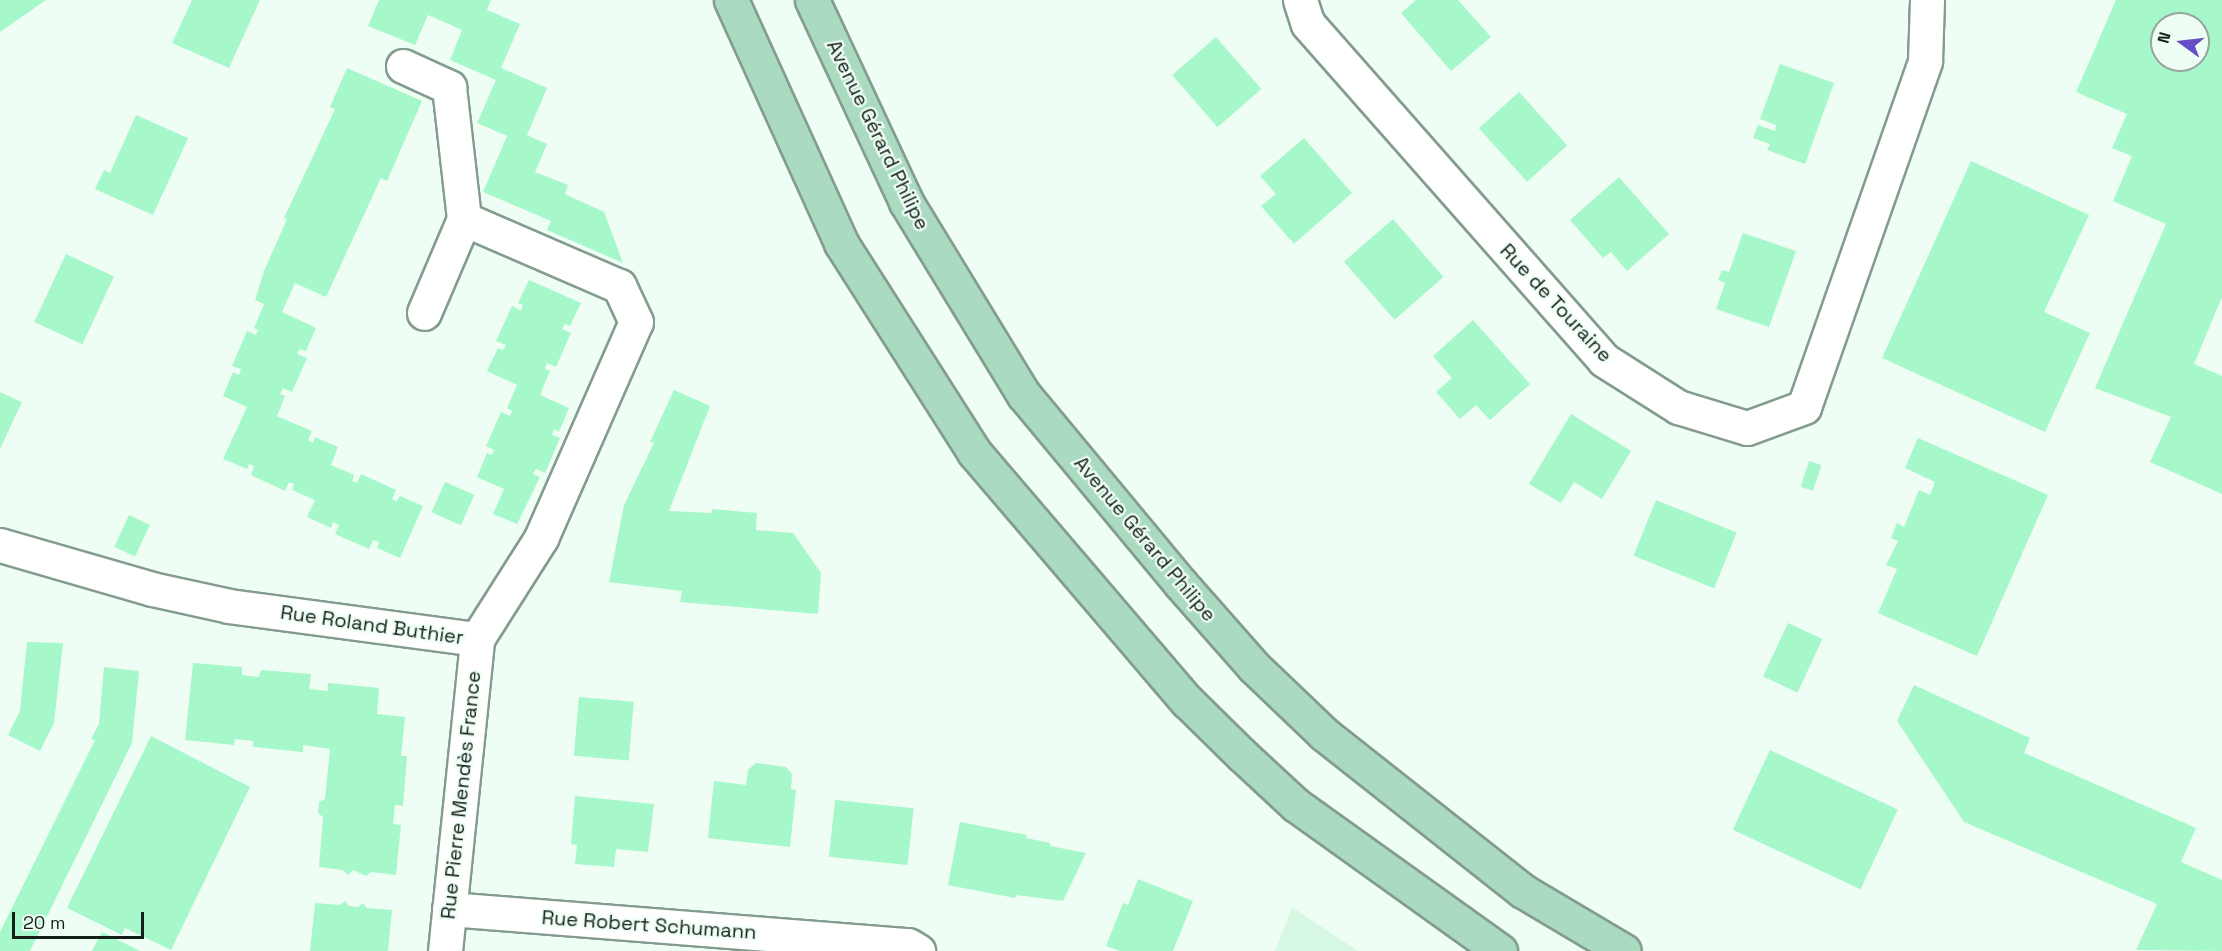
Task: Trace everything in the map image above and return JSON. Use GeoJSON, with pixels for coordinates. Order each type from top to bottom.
{"type":"FeatureCollection","features":[{"type":"Feature","properties":{"kind":"main road"},"geometry":{"type":"LineString","coordinates":[[731,0],[841,243],[974,452],[1187,701],[1242,755],[1296,805],[1500,951]]}},
{"type":"Feature","properties":{"kind":"main road","name":"Avenue Gérard Philipe"},"geometry":{"type":"LineString","coordinates":[[812,0],[906,202],[1024,395],[1180,583],[1254,667],[1324,734],[1523,891],[1624,951]]}},
{"type":"Feature","properties":{"kind":"street","name":"Rue de Touraine"},"geometry":{"type":"LineString","coordinates":[[1300,0],[1308,24],[1604,360],[1678,407],[1747,428],[1804,407],[1925,61],[1927,0]]}},
{"type":"Feature","properties":{"kind":"street"},"geometry":{"type":"LineString","coordinates":[[403,66],[449,87],[464,219],[424,313]]}},
{"type":"Feature","properties":{"kind":"street","name":"Rue Roland Buthier"},"geometry":{"type":"LineString","coordinates":[[0,545],[152,589],[229,606],[477,639],[541,538],[636,321],[619,286],[464,219]]}},
{"type":"Feature","properties":{"kind":"street","name":"Rue Pierre Mendès France"},"geometry":{"type":"LineString","coordinates":[[445,951],[477,639]]}},
{"type":"Feature","properties":{"kind":"street","name":"Rue Robert Schumann"},"geometry":{"type":"LineString","coordinates":[[449,909],[908,945],[918,951]]}},
{"type":"Feature","properties":{"kind":"shaded area"},"geometry":{"type":"Polygon","coordinates":[[[1292,907],[1358,951],[1275,951],[1292,907]]]}},
{"type":"Feature","properties":{"kind":"building"},"geometry":{"type":"Polygon","coordinates":[[[0,0],[46,0],[0,32],[0,0]]]}},
{"type":"Feature","properties":{"kind":"building"},"geometry":{"type":"Polygon","coordinates":[[[192,0],[260,0],[229,68],[172,43],[192,0]]]}},
{"type":"Feature","properties":{"kind":"building"},"geometry":{"type":"Polygon","coordinates":[[[379,0],[491,0],[487,10],[520,24],[501,68],[547,88],[527,135],[547,144],[535,172],[568,185],[565,194],[604,212],[623,263],[547,230],[551,221],[483,192],[507,136],[477,123],[496,80],[450,60],[462,30],[428,15],[415,45],[368,26],[379,0]]]}},
{"type":"Feature","properties":{"kind":"building"},"geometry":{"type":"Polygon","coordinates":[[[1416,0],[1458,0],[1491,37],[1451,71],[1401,13],[1416,0]]]}},
{"type":"Feature","properties":{"kind":"building"},"geometry":{"type":"Polygon","coordinates":[[[2116,0],[2222,0],[2222,297],[2194,364],[2222,376],[2222,494],[2150,462],[2171,417],[2095,388],[2166,224],[2113,201],[2132,156],[2112,148],[2127,114],[2076,92],[2116,0]]]}},
{"type":"Feature","properties":{"kind":"building"},"geometry":{"type":"Polygon","coordinates":[[[1216,37],[1261,89],[1217,127],[1172,75],[1216,37]]]}},
{"type":"Feature","properties":{"kind":"building"},"geometry":{"type":"Polygon","coordinates":[[[1780,64],[1834,83],[1805,164],[1767,150],[1770,144],[1753,138],[1758,125],[1775,131],[1776,125],[1760,119],[1780,64]]]}},
{"type":"Feature","properties":{"kind":"building"},"geometry":{"type":"Polygon","coordinates":[[[347,68],[422,101],[387,181],[381,178],[326,297],[295,283],[282,312],[316,328],[306,351],[300,349],[297,354],[307,358],[292,392],[283,388],[280,394],[285,396],[277,416],[312,431],[308,440],[313,443],[315,437],[338,447],[331,465],[354,475],[352,481],[357,483],[361,474],[396,490],[392,499],[397,501],[400,496],[423,506],[400,558],[377,548],[379,542],[373,540],[369,549],[335,534],[339,525],[333,522],[331,528],[307,517],[315,500],[292,490],[294,484],[289,482],[285,491],[251,475],[254,466],[249,464],[247,469],[223,459],[247,407],[223,396],[233,372],[239,375],[241,369],[232,366],[247,331],[256,335],[258,330],[254,328],[264,304],[255,300],[264,271],[287,219],[284,218],[335,109],[330,107],[347,68]]]}},
{"type":"Feature","properties":{"kind":"building"},"geometry":{"type":"Polygon","coordinates":[[[1519,92],[1567,146],[1527,182],[1479,128],[1519,92]]]}},
{"type":"Feature","properties":{"kind":"building"},"geometry":{"type":"Polygon","coordinates":[[[136,115],[188,138],[153,215],[95,189],[104,170],[110,173],[136,115]]]}},
{"type":"Feature","properties":{"kind":"building"},"geometry":{"type":"Polygon","coordinates":[[[1304,138],[1352,193],[1294,244],[1261,206],[1276,194],[1260,176],[1304,138]]]}},
{"type":"Feature","properties":{"kind":"building"},"geometry":{"type":"Polygon","coordinates":[[[1971,161],[2089,215],[2044,312],[2090,333],[2045,432],[1882,358],[1971,161]]]}},
{"type":"Feature","properties":{"kind":"building"},"geometry":{"type":"Polygon","coordinates":[[[1619,177],[1669,234],[1627,271],[1611,252],[1603,258],[1570,220],[1619,177]]]}},
{"type":"Feature","properties":{"kind":"building"},"geometry":{"type":"Polygon","coordinates":[[[1393,219],[1444,277],[1394,320],[1344,262],[1393,219]]]}},
{"type":"Feature","properties":{"kind":"building"},"geometry":{"type":"Polygon","coordinates":[[[1743,233],[1796,251],[1769,327],[1716,309],[1725,283],[1718,280],[1722,270],[1729,272],[1743,233]]]}},
{"type":"Feature","properties":{"kind":"building"},"geometry":{"type":"Polygon","coordinates":[[[66,254],[114,276],[82,344],[34,322],[66,254]]]}},
{"type":"Feature","properties":{"kind":"building"},"geometry":{"type":"Polygon","coordinates":[[[529,280],[581,303],[570,326],[565,324],[562,329],[571,333],[556,367],[547,363],[545,369],[550,371],[540,395],[569,408],[559,432],[554,429],[552,435],[560,438],[545,473],[536,469],[533,474],[540,477],[517,524],[493,514],[504,489],[477,477],[487,453],[492,455],[494,450],[486,446],[501,412],[510,416],[512,411],[507,408],[517,385],[487,371],[498,348],[503,350],[506,345],[496,341],[512,306],[521,311],[523,305],[518,303],[529,280]]]}},
{"type":"Feature","properties":{"kind":"building"},"geometry":{"type":"Polygon","coordinates":[[[1473,320],[1530,384],[1490,420],[1476,405],[1460,419],[1436,392],[1452,378],[1433,356],[1473,320]]]}},
{"type":"Feature","properties":{"kind":"building"},"geometry":{"type":"Polygon","coordinates":[[[674,390],[710,406],[669,511],[712,513],[712,509],[757,513],[756,530],[793,533],[821,573],[818,614],[680,602],[682,591],[609,582],[624,505],[654,443],[650,442],[674,390]]]}},
{"type":"Feature","properties":{"kind":"building"},"geometry":{"type":"Polygon","coordinates":[[[0,392],[22,402],[0,449],[0,392]]]}},
{"type":"Feature","properties":{"kind":"building"},"geometry":{"type":"Polygon","coordinates":[[[1571,414],[1631,451],[1602,499],[1574,482],[1561,503],[1529,484],[1571,414]]]}},
{"type":"Feature","properties":{"kind":"building"},"geometry":{"type":"Polygon","coordinates":[[[1918,438],[2048,495],[1977,656],[1878,613],[1897,569],[1886,565],[1898,541],[1891,538],[1897,523],[1904,527],[1919,490],[1930,495],[1935,482],[1905,468],[1918,438]]]}},
{"type":"Feature","properties":{"kind":"building"},"geometry":{"type":"Polygon","coordinates":[[[1809,461],[1821,465],[1813,491],[1801,487],[1809,461]]]}},
{"type":"Feature","properties":{"kind":"building"},"geometry":{"type":"Polygon","coordinates":[[[445,482],[474,495],[461,525],[432,512],[445,482]]]}},
{"type":"Feature","properties":{"kind":"building"},"geometry":{"type":"Polygon","coordinates":[[[1656,500],[1737,533],[1714,588],[1634,556],[1656,500]]]}},
{"type":"Feature","properties":{"kind":"building"},"geometry":{"type":"Polygon","coordinates":[[[129,515],[150,525],[135,556],[114,547],[129,515]]]}},
{"type":"Feature","properties":{"kind":"building"},"geometry":{"type":"Polygon","coordinates":[[[1788,623],[1822,639],[1798,693],[1763,676],[1788,623]]]}},
{"type":"Feature","properties":{"kind":"building"},"geometry":{"type":"Polygon","coordinates":[[[27,642],[63,643],[54,723],[40,751],[8,735],[20,711],[27,642]]]}},
{"type":"Feature","properties":{"kind":"building"},"geometry":{"type":"Polygon","coordinates":[[[193,663],[242,667],[242,675],[259,677],[261,670],[311,674],[309,689],[328,691],[328,683],[379,688],[377,714],[405,717],[401,756],[407,756],[403,806],[395,805],[393,824],[401,825],[396,875],[371,872],[366,876],[353,870],[348,875],[343,870],[319,867],[323,817],[318,813],[319,802],[325,799],[330,749],[303,745],[303,752],[253,747],[253,741],[235,739],[234,745],[185,740],[193,663]]]}},
{"type":"Feature","properties":{"kind":"building"},"geometry":{"type":"Polygon","coordinates":[[[104,667],[139,671],[132,743],[30,951],[0,951],[0,932],[95,740],[91,739],[99,724],[104,667]]]}},
{"type":"Feature","properties":{"kind":"building"},"geometry":{"type":"Polygon","coordinates":[[[1914,685],[2030,738],[2024,753],[2196,828],[2181,862],[2222,880],[2222,951],[2136,950],[2157,904],[1964,822],[1897,721],[1914,685]]]}},
{"type":"Feature","properties":{"kind":"building"},"geometry":{"type":"Polygon","coordinates":[[[579,697],[634,702],[629,761],[574,756],[579,697]]]}},
{"type":"Feature","properties":{"kind":"building"},"geometry":{"type":"Polygon","coordinates":[[[151,736],[250,787],[171,950],[125,928],[122,935],[67,908],[151,736]]]}},
{"type":"Feature","properties":{"kind":"building"},"geometry":{"type":"Polygon","coordinates":[[[1770,750],[1898,810],[1861,889],[1733,830],[1770,750]]]}},
{"type":"Feature","properties":{"kind":"building"},"geometry":{"type":"Polygon","coordinates":[[[756,763],[786,767],[792,774],[791,789],[796,790],[790,847],[708,838],[714,781],[746,785],[748,770],[756,763]]]}},
{"type":"Feature","properties":{"kind":"building"},"geometry":{"type":"Polygon","coordinates":[[[575,796],[654,804],[648,852],[616,849],[614,867],[575,864],[577,845],[571,844],[575,796]]]}},
{"type":"Feature","properties":{"kind":"building"},"geometry":{"type":"Polygon","coordinates":[[[835,800],[914,808],[908,865],[829,857],[835,800]]]}},
{"type":"Feature","properties":{"kind":"building"},"geometry":{"type":"Polygon","coordinates":[[[960,822],[1027,835],[1026,838],[1050,843],[1050,846],[1086,853],[1063,901],[1016,895],[1015,898],[948,885],[960,822]]]}},
{"type":"Feature","properties":{"kind":"building"},"geometry":{"type":"Polygon","coordinates":[[[1138,879],[1193,901],[1173,951],[1120,951],[1106,946],[1123,903],[1128,905],[1138,879]]]}},
{"type":"Feature","properties":{"kind":"building"},"geometry":{"type":"Polygon","coordinates":[[[345,901],[349,906],[358,907],[363,903],[367,908],[392,910],[388,951],[310,951],[315,903],[340,905],[345,901]]]}},
{"type":"Feature","properties":{"kind":"building"},"geometry":{"type":"Polygon","coordinates":[[[102,932],[140,951],[92,951],[102,932]]]}}]}
